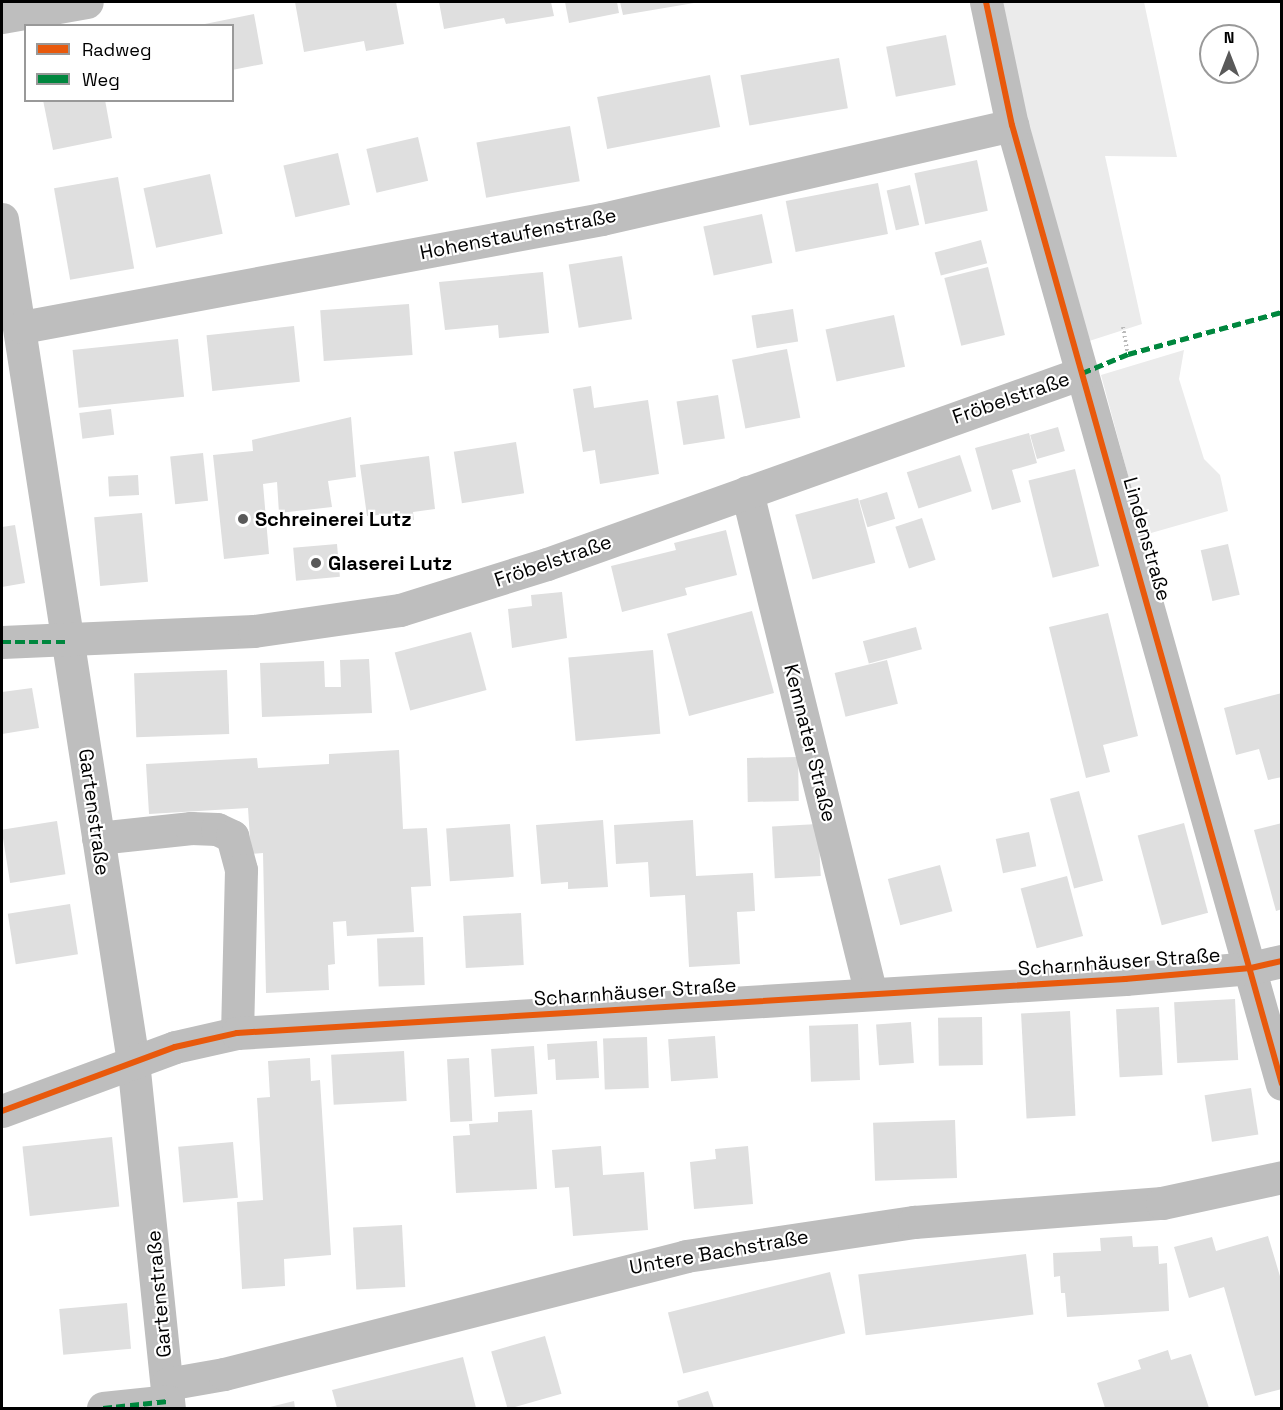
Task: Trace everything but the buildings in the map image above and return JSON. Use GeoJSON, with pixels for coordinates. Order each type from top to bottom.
{"type":"FeatureCollection","features":[{"type":"Feature","properties":{"kind":"street"},"geometry":{"type":"LineString","coordinates":[[2,17],[87,2]]}},
{"type":"Feature","properties":{"kind":"street","name":"Lindenstraße"},"geometry":{"type":"LineString","coordinates":[[986,2],[1012,125],[1082,373],[1266,965],[1281,1084]]}},
{"type":"Feature","properties":{"kind":"street","name":"Hohenstaufenstraße"},"geometry":{"type":"LineString","coordinates":[[22,327],[602,219],[1012,125]]}},
{"type":"Feature","properties":{"kind":"street","name":"Gartenstraße"},"geometry":{"type":"LineString","coordinates":[[2,219],[22,327],[133,1061],[168,1398]]}},
{"type":"Feature","properties":{"kind":"street","name":"Fröbelstraße"},"geometry":{"type":"LineString","coordinates":[[2,642],[68,642],[275,629],[400,610],[547,564],[1082,373]]}},
{"type":"Feature","properties":{"kind":"street","name":"Kemnater Straße"},"geometry":{"type":"LineString","coordinates":[[747,492],[871,994]]}},
{"type":"Feature","properties":{"kind":"street"},"geometry":{"type":"LineString","coordinates":[[98,838],[191,828],[218,829],[232,836],[241,870],[237,1033]]}},
{"type":"Feature","properties":{"kind":"street","name":"Scharnhäuser Straße"},"geometry":{"type":"LineString","coordinates":[[2,1112],[133,1061],[237,1033],[871,994],[1266,965]]}},
{"type":"Feature","properties":{"kind":"street","name":"Untere Bachstraße"},"geometry":{"type":"LineString","coordinates":[[103,1408],[168,1398],[224,1374],[686,1256],[914,1222],[1162,1203],[1281,1177]]}},
{"type":"Feature","properties":{"kind":"path"},"geometry":{"type":"LineString","coordinates":[[1123,327],[1128,354]]}},
{"type":"Feature","properties":{"kind":"shaded area"},"geometry":{"type":"Polygon","coordinates":[[[993,2],[1144,2],[1177,157],[1105,156],[1142,324],[1083,343],[993,2]]]}},
{"type":"Feature","properties":{"kind":"shaded area"},"geometry":{"type":"Polygon","coordinates":[[[1184,350],[1179,379],[1204,459],[1220,475],[1228,511],[1144,535],[1101,375],[1184,350]]]}},
{"type":"Feature","properties":{"kind":"marked path"},"geometry":{"type":"LineString","coordinates":[[1082,373],[1128,354],[1282,312]]}},
{"type":"Feature","properties":{"kind":"marked path"},"geometry":{"type":"LineString","coordinates":[[2,642],[67,642]]}},
{"type":"Feature","properties":{"kind":"marked path"},"geometry":{"type":"LineString","coordinates":[[103,1408],[168,1401]]}},
{"type":"Feature","properties":{"kind":"cycle path"},"geometry":{"type":"LineString","coordinates":[[986,2],[1012,125],[1282,1084]]}},
{"type":"Feature","properties":{"kind":"cycle path"},"geometry":{"type":"LineString","coordinates":[[2,1111],[175,1047],[237,1033],[1125,979],[1251,968],[1282,961]]}},
{"type":"Feature","properties":{"kind":"place","name":"Schreinerei Lutz"},"geometry":{"type":"Point","coordinates":[243,519]}},
{"type":"Feature","properties":{"kind":"place","name":"Glaserei Lutz"},"geometry":{"type":"Point","coordinates":[316,563]}}]}
